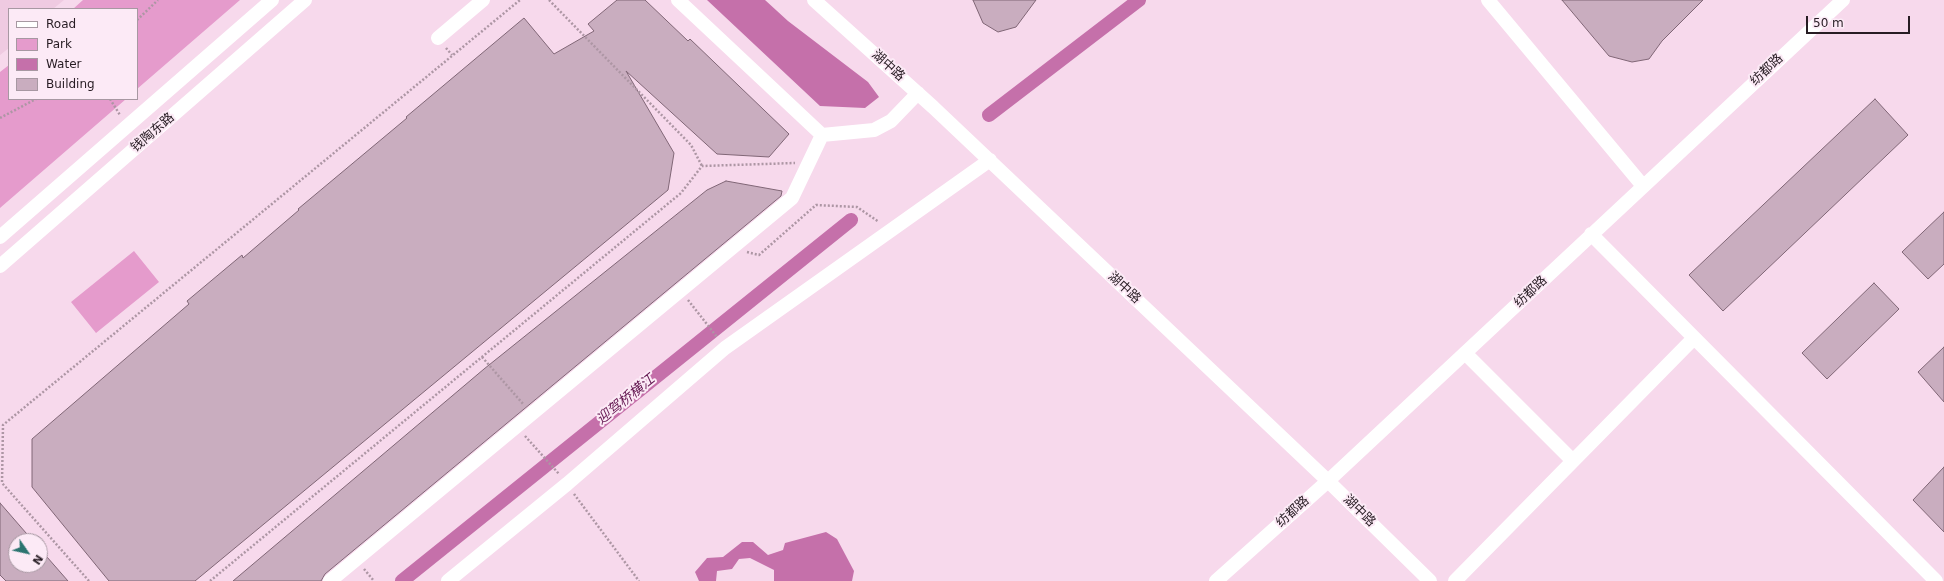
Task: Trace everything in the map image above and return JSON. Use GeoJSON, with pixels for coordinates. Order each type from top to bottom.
{"type":"FeatureCollection","features":[{"type":"Feature","properties":{"kind":"street","name":"钱陶东路"},"geometry":{"type":"LineString","coordinates":[[0,237],[272,0]]}},
{"type":"Feature","properties":{"kind":"street","name":"钱陶东路"},"geometry":{"type":"LineString","coordinates":[[0,266],[305,0]]}},
{"type":"Feature","properties":{"kind":"street"},"geometry":{"type":"LineString","coordinates":[[438,38],[483,0]]}},
{"type":"Feature","properties":{"kind":"street"},"geometry":{"type":"LineString","coordinates":[[678,0],[822,135],[874,130],[891,121],[918,93]]}},
{"type":"Feature","properties":{"kind":"street","name":"湖中路"},"geometry":{"type":"LineString","coordinates":[[814,0],[990,160],[1328,481],[1430,581]]}},
{"type":"Feature","properties":{"kind":"street"},"geometry":{"type":"LineString","coordinates":[[1488,0],[1643,186]]}},
{"type":"Feature","properties":{"kind":"street","name":"纺都路"},"geometry":{"type":"LineString","coordinates":[[1216,581],[1328,481],[1843,0]]}},
{"type":"Feature","properties":{"kind":"street"},"geometry":{"type":"LineString","coordinates":[[330,581],[792,198],[807,163],[822,135]]}},
{"type":"Feature","properties":{"kind":"street"},"geometry":{"type":"LineString","coordinates":[[448,581],[567,484],[725,348],[990,160]]}},
{"type":"Feature","properties":{"kind":"street"},"geometry":{"type":"LineString","coordinates":[[1592,234],[1936,581]]}},
{"type":"Feature","properties":{"kind":"street"},"geometry":{"type":"LineString","coordinates":[[1455,581],[1694,338]]}},
{"type":"Feature","properties":{"kind":"street"},"geometry":{"type":"LineString","coordinates":[[1465,353],[1574,461]]}},
{"type":"Feature","properties":{"kind":"path"},"geometry":{"type":"LineString","coordinates":[[138,19],[158,0]]}},
{"type":"Feature","properties":{"kind":"path"},"geometry":{"type":"LineString","coordinates":[[89,581],[2,483],[3,425],[520,0]]}},
{"type":"Feature","properties":{"kind":"path"},"geometry":{"type":"LineString","coordinates":[[549,0],[691,145],[702,166]]}},
{"type":"Feature","properties":{"kind":"path"},"geometry":{"type":"LineString","coordinates":[[0,118],[34,100]]}},
{"type":"Feature","properties":{"kind":"path"},"geometry":{"type":"LineString","coordinates":[[111,100],[127,126]]}},
{"type":"Feature","properties":{"kind":"path"},"geometry":{"type":"LineString","coordinates":[[702,166],[807,163]]}},
{"type":"Feature","properties":{"kind":"path"},"geometry":{"type":"LineString","coordinates":[[210,581],[681,193],[702,166]]}},
{"type":"Feature","properties":{"kind":"path"},"geometry":{"type":"LineString","coordinates":[[732,248],[759,255],[816,205],[857,207],[870,215]]}},
{"type":"Feature","properties":{"kind":"path"},"geometry":{"type":"LineString","coordinates":[[693,308],[717,338]]}},
{"type":"Feature","properties":{"kind":"path"},"geometry":{"type":"LineString","coordinates":[[482,357],[532,414]]}},
{"type":"Feature","properties":{"kind":"path"},"geometry":{"type":"LineString","coordinates":[[529,440],[567,484],[582,507],[639,581]]}},
{"type":"Feature","properties":{"kind":"path"},"geometry":{"type":"LineString","coordinates":[[366,571],[374,581]]}},
{"type":"Feature","properties":{"kind":"shaded area"},"geometry":{"type":"Polygon","coordinates":[[[0,0],[64,0],[54,8],[8,8],[8,49],[0,55],[0,0]]]}},
{"type":"Feature","properties":{"kind":"green space"},"geometry":{"type":"Polygon","coordinates":[[[83,0],[240,0],[138,88],[138,8],[74,8],[83,0]]]}},
{"type":"Feature","properties":{"kind":"green space"},"geometry":{"type":"Polygon","coordinates":[[[8,66],[8,100],[125,100],[0,208],[0,72],[8,66]]]}},
{"type":"Feature","properties":{"kind":"green space"},"geometry":{"type":"Polygon","coordinates":[[[134,251],[159,282],[96,333],[71,302],[134,251]]]}},
{"type":"Feature","properties":{"kind":"water"},"geometry":{"type":"Polygon","coordinates":[[[707,0],[765,0],[788,21],[868,82],[879,97],[865,108],[820,106],[707,0]]]}},
{"type":"Feature","properties":{"kind":"water"},"geometry":{"type":"Polygon","coordinates":[[[826,532],[837,539],[854,571],[852,581],[774,581],[774,570],[750,558],[739,559],[732,569],[717,571],[716,581],[699,581],[695,572],[707,558],[723,557],[742,542],[753,542],[768,555],[783,550],[785,543],[826,532]]]}},
{"type":"Feature","properties":{"kind":"building"},"geometry":{"type":"Polygon","coordinates":[[[617,0],[645,0],[688,41],[690,39],[789,134],[769,157],[717,154],[626,71],[674,153],[668,190],[195,581],[109,581],[32,487],[32,439],[189,304],[187,301],[242,255],[243,258],[299,210],[298,209],[524,18],[554,54],[594,31],[588,24],[617,0]]]}},
{"type":"Feature","properties":{"kind":"building"},"geometry":{"type":"Polygon","coordinates":[[[973,0],[1036,0],[1016,27],[998,32],[983,23],[973,0]]]}},
{"type":"Feature","properties":{"kind":"building"},"geometry":{"type":"Polygon","coordinates":[[[1562,0],[1703,0],[1662,41],[1649,59],[1632,62],[1609,56],[1562,0]]]}},
{"type":"Feature","properties":{"kind":"building"},"geometry":{"type":"Polygon","coordinates":[[[1875,99],[1908,135],[1723,311],[1689,275],[1875,99]]]}},
{"type":"Feature","properties":{"kind":"building"},"geometry":{"type":"Polygon","coordinates":[[[726,181],[782,191],[781,196],[325,574],[321,581],[233,581],[484,369],[707,190],[726,181]]]}},
{"type":"Feature","properties":{"kind":"building"},"geometry":{"type":"Polygon","coordinates":[[[1944,212],[1944,264],[1928,279],[1902,252],[1944,212]]]}},
{"type":"Feature","properties":{"kind":"building"},"geometry":{"type":"Polygon","coordinates":[[[1874,283],[1899,309],[1827,379],[1802,353],[1874,283]]]}},
{"type":"Feature","properties":{"kind":"building"},"geometry":{"type":"Polygon","coordinates":[[[1944,347],[1944,402],[1918,372],[1944,347]]]}},
{"type":"Feature","properties":{"kind":"building"},"geometry":{"type":"Polygon","coordinates":[[[1944,467],[1944,532],[1913,500],[1944,467]]]}},
{"type":"Feature","properties":{"kind":"building"},"geometry":{"type":"Polygon","coordinates":[[[0,503],[26,533],[8,533],[8,573],[48,573],[48,558],[68,581],[6,581],[0,575],[0,503]]]}},
{"type":"Feature","properties":{"kind":"waterway"},"geometry":{"type":"LineString","coordinates":[[989,115],[1139,0]]}},
{"type":"Feature","properties":{"kind":"waterway","name":"迎驾桥横江"},"geometry":{"type":"LineString","coordinates":[[402,581],[851,220]]}}]}
